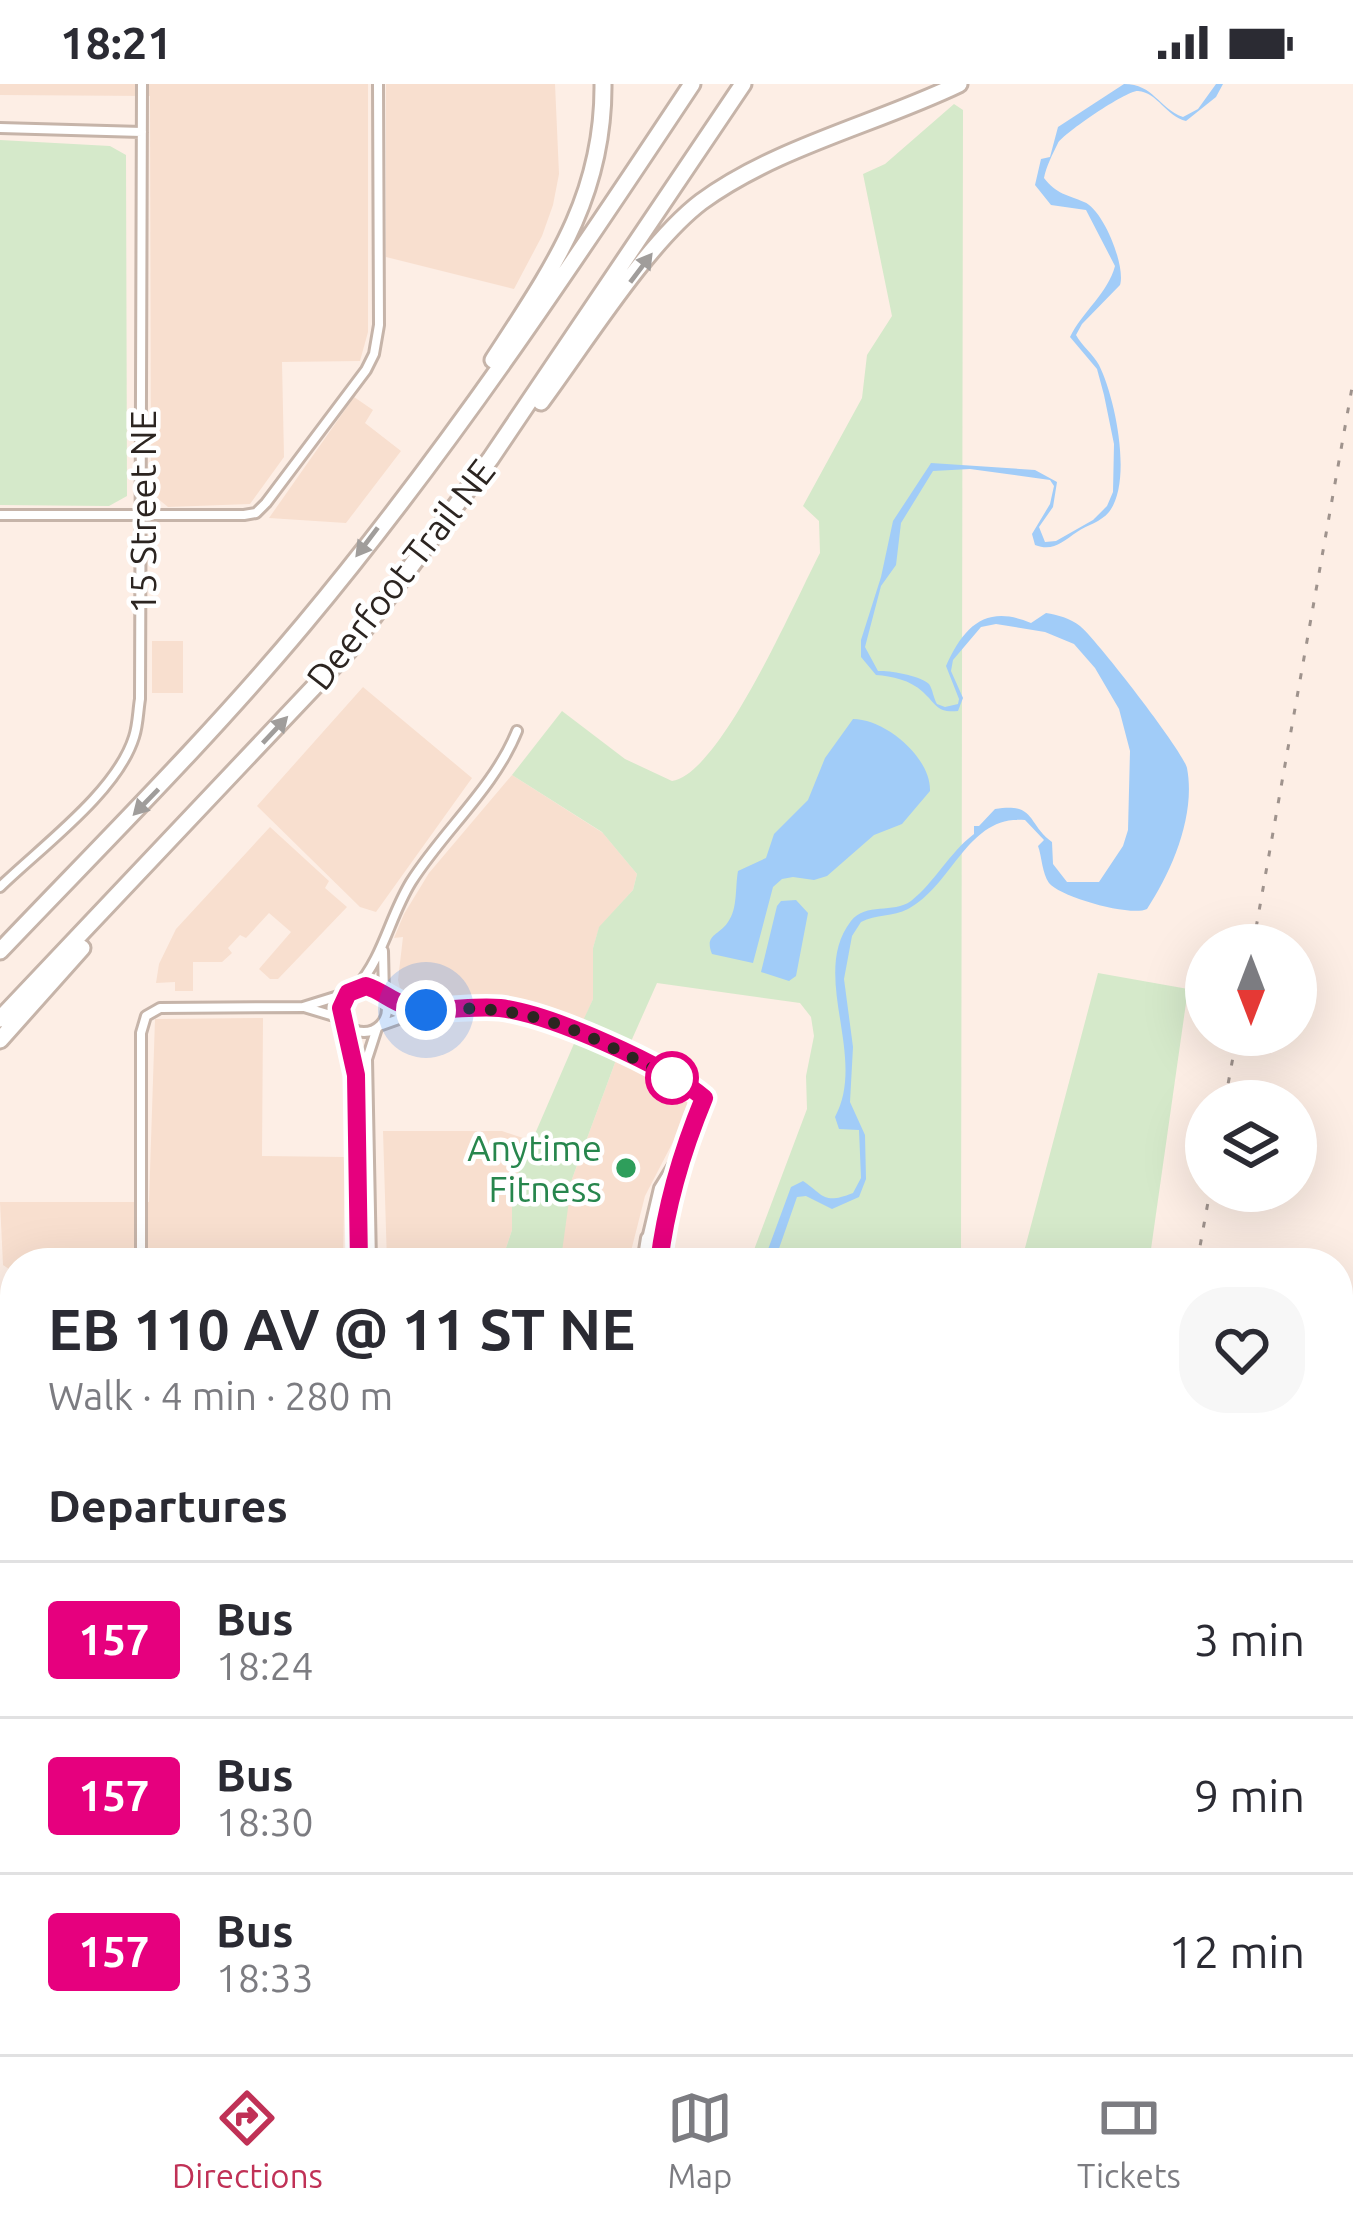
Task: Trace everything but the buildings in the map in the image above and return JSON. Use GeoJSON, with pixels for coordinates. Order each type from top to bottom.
{"type":"FeatureCollection","features":[{"type":"Feature","properties":{"kind":"highway"},"geometry":{"type":"LineString","coordinates":[[428,463],[524,312],[589,193],[607,84]]}},
{"type":"Feature","properties":{"kind":"highway","name":"Deerfoot Trail NE"},"geometry":{"type":"LineString","coordinates":[[0,951],[146,802],[307,621],[570,268],[692,84]]}},
{"type":"Feature","properties":{"kind":"highway","name":"Deerfoot Trail NE"},"geometry":{"type":"LineString","coordinates":[[0,1018],[350,650],[491,458],[743,84]]}},
{"type":"Feature","properties":{"kind":"highway"},"geometry":{"type":"LineString","coordinates":[[491,458],[509,444],[668,233],[697,206],[776,160],[959,84]]}},
{"type":"Feature","properties":{"kind":"highway"},"geometry":{"type":"LineString","coordinates":[[0,1040],[185,827]]}},
{"type":"Feature","properties":{"kind":"highway"},"geometry":{"type":"LineString","coordinates":[[0,941],[79,868]]}},
{"type":"Feature","properties":{"kind":"main road"},"geometry":{"type":"LineString","coordinates":[[646,1248],[647,1238]]}},
{"type":"Feature","properties":{"kind":"street","name":"15 Street NE"},"geometry":{"type":"LineString","coordinates":[[0,887],[94,797],[117,770],[134,738],[140,699],[142,84]]}},
{"type":"Feature","properties":{"kind":"street"},"geometry":{"type":"LineString","coordinates":[[0,515],[256,513],[366,370],[379,325],[379,84]]}},
{"type":"Feature","properties":{"kind":"street"},"geometry":{"type":"LineString","coordinates":[[0,128],[142,132]]}},
{"type":"Feature","properties":{"kind":"street"},"geometry":{"type":"LineString","coordinates":[[371,1248],[368,1059],[387,1013],[383,949],[394,913],[412,880],[507,756],[517,731]]}},
{"type":"Feature","properties":{"kind":"street"},"geometry":{"type":"LineString","coordinates":[[359,1248],[356,1075],[341,1008],[383,949]]}},
{"type":"Feature","properties":{"kind":"street"},"geometry":{"type":"LineString","coordinates":[[141,1248],[141,1028],[152,1011],[303,1006],[371,987],[384,998],[426,1010]]}},
{"type":"Feature","properties":{"kind":"street"},"geometry":{"type":"LineString","coordinates":[[303,1006],[364,1032],[426,1010],[491,1007],[550,1018],[704,1098],[681,1153],[661,1248]]}},
{"type":"Feature","properties":{"kind":"street"},"geometry":{"type":"LineString","coordinates":[[356,1118],[371,1137]]}},
{"type":"Feature","properties":{"kind":"street"},"geometry":{"type":"LineString","coordinates":[[647,1238],[658,1188],[681,1153]]}},
{"type":"Feature","properties":{"kind":"shaded area"},"geometry":{"type":"Polygon","coordinates":[[[0,84],[368,84],[368,332],[360,361],[282,362],[284,457],[250,504],[168,507],[151,493],[150,96],[0,95],[0,84]]]}},
{"type":"Feature","properties":{"kind":"shaded area"},"geometry":{"type":"Polygon","coordinates":[[[386,84],[555,84],[559,174],[553,205],[514,289],[386,257],[386,84]]]}},
{"type":"Feature","properties":{"kind":"shaded area"},"geometry":{"type":"Polygon","coordinates":[[[354,397],[373,410],[365,423],[401,451],[346,523],[269,518],[354,397]]]}},
{"type":"Feature","properties":{"kind":"shaded area"},"geometry":{"type":"Polygon","coordinates":[[[152,641],[183,641],[183,693],[152,693],[152,641]]]}},
{"type":"Feature","properties":{"kind":"shaded area"},"geometry":{"type":"Polygon","coordinates":[[[363,687],[472,778],[376,912],[360,907],[257,806],[363,687]]]}},
{"type":"Feature","properties":{"kind":"shaded area"},"geometry":{"type":"Polygon","coordinates":[[[512,775],[603,833],[637,874],[633,890],[599,928],[593,948],[593,999],[584,1020],[521,999],[411,996],[400,988],[403,937],[394,938],[404,914],[429,873],[512,775]]]}},
{"type":"Feature","properties":{"kind":"shaded area"},"geometry":{"type":"Polygon","coordinates":[[[270,827],[329,881],[325,888],[347,907],[278,979],[270,979],[259,969],[291,932],[269,913],[246,938],[240,935],[222,962],[193,962],[193,991],[175,991],[175,982],[156,983],[159,964],[176,929],[270,827]]]}},
{"type":"Feature","properties":{"kind":"shaded area"},"geometry":{"type":"Polygon","coordinates":[[[263,1018],[262,1156],[345,1157],[343,1248],[2,1248],[0,1202],[149,1202],[155,1019],[263,1018]]]}},
{"type":"Feature","properties":{"kind":"shaded area"},"geometry":{"type":"Polygon","coordinates":[[[616,1060],[686,1095],[689,1111],[645,1196],[632,1248],[561,1248],[572,1179],[616,1060]]]}},
{"type":"Feature","properties":{"kind":"shaded area"},"geometry":{"type":"Polygon","coordinates":[[[383,1131],[502,1131],[532,1141],[512,1187],[512,1230],[506,1248],[387,1248],[383,1131]]]}},
{"type":"Feature","properties":{"kind":"green space"},"geometry":{"type":"Polygon","coordinates":[[[954,104],[963,110],[961,1248],[755,1248],[807,1109],[806,1076],[814,1036],[811,1017],[800,1003],[657,983],[629,1046],[582,1023],[593,999],[593,948],[599,927],[633,890],[637,874],[602,832],[512,775],[562,711],[625,759],[672,781],[691,771],[734,718],[820,553],[819,521],[803,506],[862,398],[867,355],[892,316],[863,174],[885,164],[954,104]]]}},
{"type":"Feature","properties":{"kind":"green space"},"geometry":{"type":"Polygon","coordinates":[[[0,140],[110,146],[126,155],[127,496],[109,506],[0,505],[0,140]]]}},
{"type":"Feature","properties":{"kind":"green space"},"geometry":{"type":"Polygon","coordinates":[[[1098,973],[1185,988],[1151,1248],[1025,1248],[1098,973]]]}},
{"type":"Feature","properties":{"kind":"green space"},"geometry":{"type":"Polygon","coordinates":[[[576,1039],[616,1060],[572,1179],[563,1248],[506,1248],[512,1230],[512,1187],[576,1039]]]}},
{"type":"Feature","properties":{"kind":"water"},"geometry":{"type":"Polygon","coordinates":[[[1124,84],[1142,88],[1183,117],[1198,109],[1216,84],[1223,84],[1216,97],[1186,121],[1173,115],[1145,92],[1122,97],[1063,138],[1045,174],[1053,188],[1084,202],[1098,215],[1120,265],[1120,285],[1076,335],[1099,365],[1111,397],[1121,460],[1116,498],[1102,518],[1057,545],[1041,547],[1035,545],[1032,534],[1050,504],[1054,486],[1050,480],[970,469],[933,471],[901,523],[896,565],[881,586],[865,647],[878,671],[925,681],[937,704],[945,707],[958,704],[959,699],[946,666],[978,622],[1001,616],[1031,623],[1046,613],[1076,623],[1138,696],[1187,768],[1185,823],[1165,878],[1147,909],[1112,908],[1049,883],[1038,846],[1044,840],[1025,820],[989,828],[908,909],[861,922],[852,936],[844,979],[853,1047],[850,1102],[865,1135],[866,1179],[859,1197],[832,1209],[806,1196],[797,1197],[779,1248],[769,1248],[791,1187],[803,1181],[825,1197],[835,1198],[853,1193],[861,1178],[859,1130],[839,1129],[835,1117],[846,1068],[835,966],[851,921],[864,912],[911,901],[974,834],[974,826],[995,809],[1018,809],[1030,816],[1052,842],[1053,864],[1067,882],[1099,882],[1128,830],[1130,751],[1119,709],[1095,668],[1074,644],[1045,632],[996,624],[981,627],[953,660],[951,671],[963,698],[958,711],[941,709],[907,682],[876,675],[861,657],[861,640],[893,521],[931,463],[1035,470],[1057,482],[1053,507],[1039,527],[1045,542],[1056,541],[1093,520],[1113,492],[1114,444],[1097,369],[1070,337],[1115,266],[1086,210],[1051,205],[1035,185],[1041,159],[1050,157],[1058,127],[1124,84]]]}},
{"type":"Feature","properties":{"kind":"water"},"geometry":{"type":"Polygon","coordinates":[[[853,719],[879,725],[904,742],[923,765],[930,791],[902,824],[874,835],[827,876],[782,879],[773,887],[753,963],[712,954],[711,939],[733,910],[738,871],[766,858],[774,834],[808,800],[825,758],[853,719]]]}},
{"type":"Feature","properties":{"kind":"water"},"geometry":{"type":"Polygon","coordinates":[[[796,900],[808,913],[796,976],[789,981],[761,972],[777,906],[796,900]]]}},
{"type":"Feature","properties":{"kind":"railway"},"geometry":{"type":"LineString","coordinates":[[1257,924],[1353,382]]}},
{"type":"Feature","properties":{"kind":"railway"},"geometry":{"type":"LineString","coordinates":[[1229,1080],[1233,1056]]}},
{"type":"Feature","properties":{"kind":"railway"},"geometry":{"type":"LineString","coordinates":[[1200,1248],[1206,1212]]}},
{"type":"Feature","properties":{"kind":"bus line","name":"157"},"geometry":{"type":"LineString","coordinates":[[359,1248],[356,1075],[341,1008],[348,993],[366,986],[385,999],[426,1010],[495,1008],[550,1018],[704,1098],[681,1153],[661,1248]]}},
{"type":"Feature","properties":{"kind":"place","name":"Anytime Fitness"},"geometry":{"type":"Point","coordinates":[626,1168]}},
{"type":"Feature","properties":{"kind":"route"},"geometry":{"type":"LineString","coordinates":[[426,1010],[491,1007],[550,1018],[680,1082],[672,1078]]}}]}
